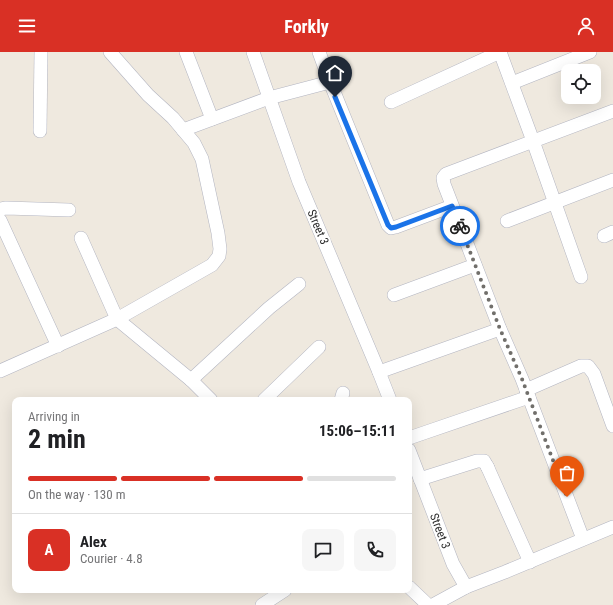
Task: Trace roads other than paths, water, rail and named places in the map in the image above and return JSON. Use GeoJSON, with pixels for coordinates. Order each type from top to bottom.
{"type":"FeatureCollection","features":[{"type":"Feature","properties":{"kind":"street"},"geometry":{"type":"LineString","coordinates":[[40,131],[41,52]]}},
{"type":"Feature","properties":{"kind":"street"},"geometry":{"type":"LineString","coordinates":[[0,372],[118,319],[212,265],[219,256],[220,249],[218,233],[202,159],[194,142],[173,118],[148,95],[110,52]]}},
{"type":"Feature","properties":{"kind":"street"},"geometry":{"type":"LineString","coordinates":[[186,52],[212,119]]}},
{"type":"Feature","properties":{"kind":"street","name":"Street 3"},"geometry":{"type":"LineString","coordinates":[[253,52],[299,182],[389,397]]}},
{"type":"Feature","properties":{"kind":"street"},"geometry":{"type":"LineString","coordinates":[[319,52],[388,225],[391,228],[396,227],[452,206]]}},
{"type":"Feature","properties":{"kind":"street"},"geometry":{"type":"LineString","coordinates":[[391,102],[500,52],[582,277]]}},
{"type":"Feature","properties":{"kind":"street"},"geometry":{"type":"LineString","coordinates":[[512,83],[590,52]]}},
{"type":"Feature","properties":{"kind":"street"},"geometry":{"type":"LineString","coordinates":[[183,130],[269,98],[330,82]]}},
{"type":"Feature","properties":{"kind":"street"},"geometry":{"type":"LineString","coordinates":[[583,539],[452,206],[443,178],[446,174],[613,111]]}},
{"type":"Feature","properties":{"kind":"street"},"geometry":{"type":"LineString","coordinates":[[507,221],[613,180]]}},
{"type":"Feature","properties":{"kind":"street"},"geometry":{"type":"LineString","coordinates":[[0,209],[69,210]]}},
{"type":"Feature","properties":{"kind":"street"},"geometry":{"type":"LineString","coordinates":[[0,220],[58,346]]}},
{"type":"Feature","properties":{"kind":"street"},"geometry":{"type":"LineString","coordinates":[[81,238],[118,319],[191,380],[208,397]]}},
{"type":"Feature","properties":{"kind":"street"},"geometry":{"type":"LineString","coordinates":[[394,295],[475,265]]}},
{"type":"Feature","properties":{"kind":"street"},"geometry":{"type":"LineString","coordinates":[[191,380],[270,308],[299,284]]}},
{"type":"Feature","properties":{"kind":"street"},"geometry":{"type":"LineString","coordinates":[[379,372],[500,329]]}},
{"type":"Feature","properties":{"kind":"street"},"geometry":{"type":"LineString","coordinates":[[267,397],[319,347]]}},
{"type":"Feature","properties":{"kind":"street"},"geometry":{"type":"LineString","coordinates":[[412,437],[527,394],[581,366],[588,366],[594,374],[613,426]]}},
{"type":"Feature","properties":{"kind":"street","name":"Street 3"},"geometry":{"type":"LineString","coordinates":[[412,458],[453,564],[466,587]]}},
{"type":"Feature","properties":{"kind":"street"},"geometry":{"type":"LineString","coordinates":[[420,478],[477,461],[484,461],[530,562]]}},
{"type":"Feature","properties":{"kind":"street"},"geometry":{"type":"LineString","coordinates":[[434,605],[466,587],[613,527]]}},
{"type":"Feature","properties":{"kind":"street"},"geometry":{"type":"LineString","coordinates":[[412,590],[428,605]]}},
{"type":"Feature","properties":{"kind":"street"},"geometry":{"type":"LineString","coordinates":[[262,605],[280,593]]}}]}
